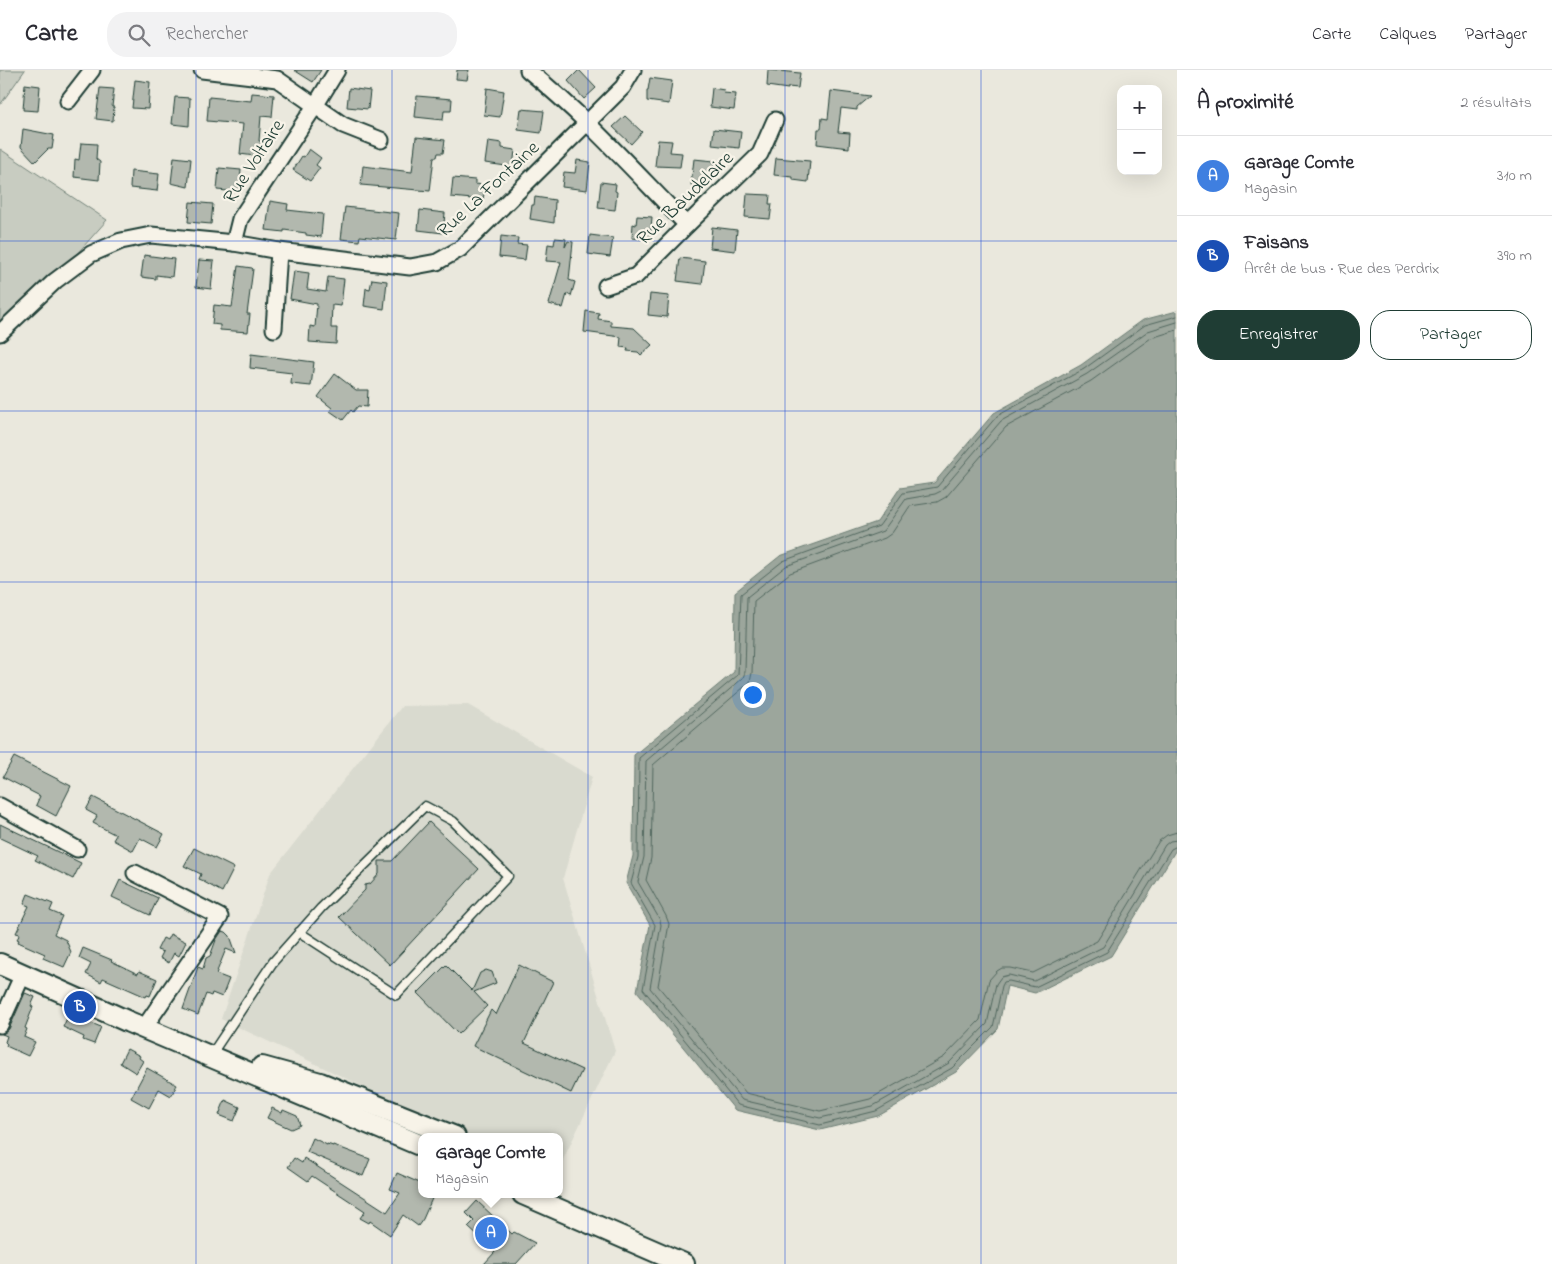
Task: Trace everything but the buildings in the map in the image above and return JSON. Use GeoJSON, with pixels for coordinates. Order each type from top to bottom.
{"type":"FeatureCollection","features":[{"type":"Feature","properties":{"kind":"main road"},"geometry":{"type":"LineString","coordinates":[[0,964],[210,1056],[239,1061],[302,1086],[320,1083],[378,1116],[415,1143]]}},
{"type":"Feature","properties":{"kind":"main road"},"geometry":{"type":"LineString","coordinates":[[378,1116],[416,1121],[445,1133]]}},
{"type":"Feature","properties":{"kind":"main road"},"geometry":{"type":"LineString","coordinates":[[415,1143],[416,1121]]}},
{"type":"Feature","properties":{"kind":"main road"},"geometry":{"type":"LineString","coordinates":[[532,1198],[684,1264]]}},
{"type":"Feature","properties":{"kind":"main road"},"geometry":{"type":"LineString","coordinates":[[544,1198],[563,1211]]}},
{"type":"Feature","properties":{"kind":"street"},"geometry":{"type":"LineString","coordinates":[[68,101],[92,70]]}},
{"type":"Feature","properties":{"kind":"street"},"geometry":{"type":"LineString","coordinates":[[202,70],[277,79],[343,126],[381,140]]}},
{"type":"Feature","properties":{"kind":"street","name":"Rue Voltaire"},"geometry":{"type":"LineString","coordinates":[[234,243],[240,219],[337,70]]}},
{"type":"Feature","properties":{"kind":"street"},"geometry":{"type":"LineString","coordinates":[[528,70],[587,123],[687,225]]}},
{"type":"Feature","properties":{"kind":"street","name":"Rue La Fontaine"},"geometry":{"type":"LineString","coordinates":[[0,334],[55,281],[91,254],[121,241],[151,235],[234,243],[279,251],[410,267],[437,262],[460,249],[623,87],[632,70]]}},
{"type":"Feature","properties":{"kind":"street","name":"Rue Baudelaire"},"geometry":{"type":"LineString","coordinates":[[606,286],[636,276],[760,154],[775,120]]}},
{"type":"Feature","properties":{"kind":"street"},"geometry":{"type":"LineString","coordinates":[[274,329],[279,251]]}},
{"type":"Feature","properties":{"kind":"street"},"geometry":{"type":"LineString","coordinates":[[0,806],[77,849]]}},
{"type":"Feature","properties":{"kind":"street"},"geometry":{"type":"LineString","coordinates":[[135,873],[220,917],[148,1022],[147,1029]]}},
{"type":"Feature","properties":{"kind":"street"},"geometry":{"type":"LineString","coordinates":[[0,1025],[23,974]]}},
{"type":"Feature","properties":{"kind":"lane"},"geometry":{"type":"LineString","coordinates":[[210,1056],[273,962],[321,908],[424,806],[453,821],[508,876],[396,995],[300,932]]}},
{"type":"Feature","properties":{"kind":"shaded area"},"geometry":{"type":"Polygon","coordinates":[[[0,70],[25,70],[0,105],[0,70]]]}},
{"type":"Feature","properties":{"kind":"shaded area"},"geometry":{"type":"Polygon","coordinates":[[[0,149],[107,220],[75,256],[0,322],[0,149]]]}},
{"type":"Feature","properties":{"kind":"shaded area"},"geometry":{"type":"Polygon","coordinates":[[[468,705],[592,777],[563,878],[615,1051],[563,1160],[563,1133],[461,1133],[221,1019],[270,874],[402,706],[468,705]]]}},
{"type":"Feature","properties":{"kind":"water"},"geometry":{"type":"Polygon","coordinates":[[[1177,311],[1177,848],[1111,956],[1035,993],[1007,986],[998,1029],[956,1072],[878,1116],[820,1130],[735,1110],[637,991],[650,925],[626,883],[633,856],[634,755],[734,672],[735,592],[780,556],[877,522],[900,488],[934,483],[994,413],[1081,365],[1143,320],[1177,311]]]}},
{"type":"Feature","properties":{"kind":"place","name":"Faisans"},"geometry":{"type":"Point","coordinates":[80,1007]}},
{"type":"Feature","properties":{"kind":"place","name":"Garage Comte"},"geometry":{"type":"Point","coordinates":[491,1233]}}]}
